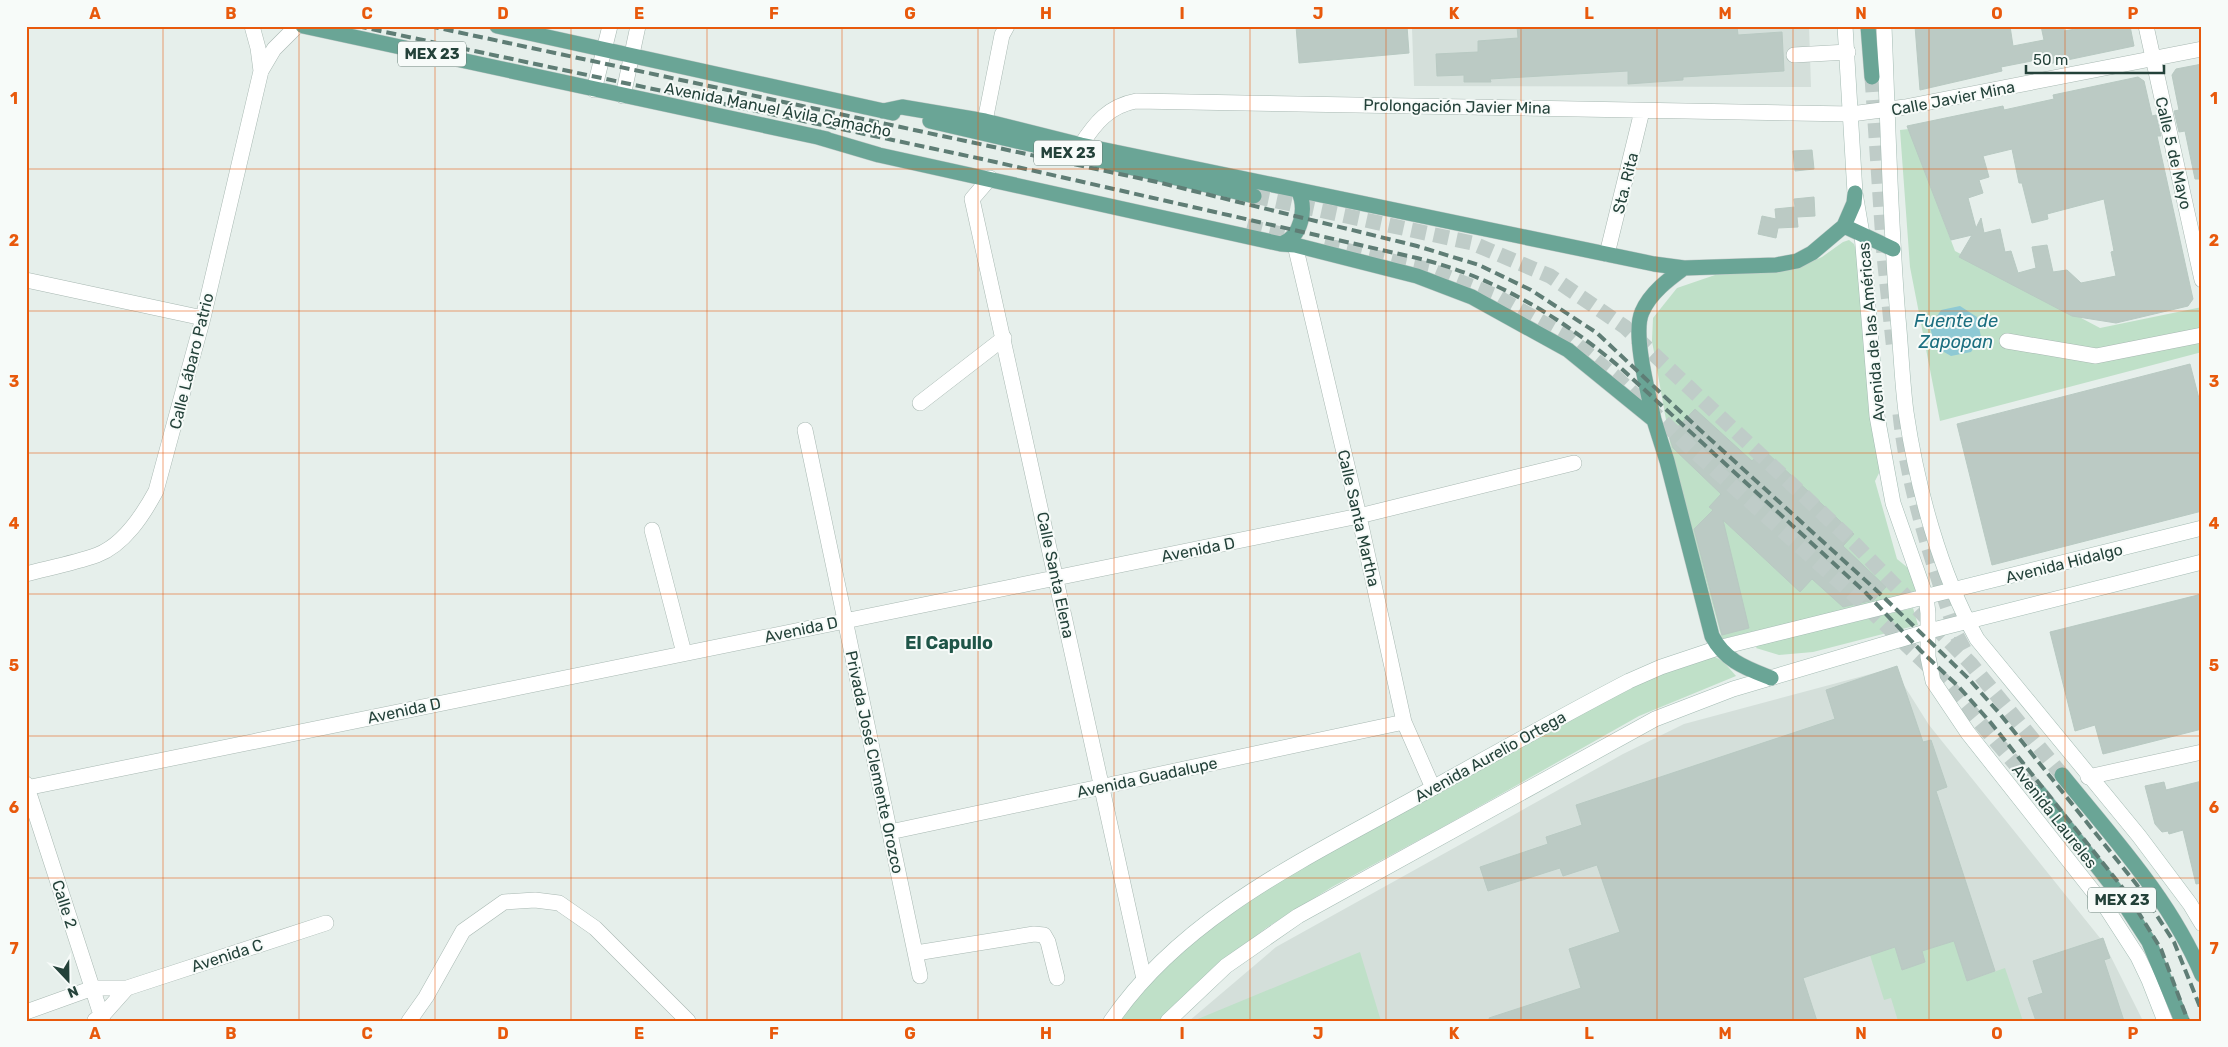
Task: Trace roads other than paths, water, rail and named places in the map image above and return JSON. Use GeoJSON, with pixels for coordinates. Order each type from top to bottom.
{"type":"FeatureCollection","features":[{"type":"Feature","properties":{"kind":"main road","name":"Avenida Manuel Ávila Camacho"},"geometry":{"type":"LineString","coordinates":[[303,26],[622,96],[818,137],[889,149],[1247,226]]}},
{"type":"Feature","properties":{"kind":"main road","name":"Avenida Manuel Ávila Camacho"},"geometry":{"type":"LineString","coordinates":[[496,26],[883,111],[1254,196]]}},
{"type":"Feature","properties":{"kind":"main road"},"geometry":{"type":"LineString","coordinates":[[1868,26],[1872,78]]}},
{"type":"Feature","properties":{"kind":"main road"},"geometry":{"type":"LineString","coordinates":[[883,111],[902,107],[985,121],[1081,145],[1684,268],[1776,265],[1797,261],[1812,253],[1844,226],[1854,203],[1856,193]]}},
{"type":"Feature","properties":{"kind":"main road"},"geometry":{"type":"LineString","coordinates":[[818,137],[879,155],[1288,245],[1417,276],[1472,297],[1568,350],[1654,420]]}},
{"type":"Feature","properties":{"kind":"main road"},"geometry":{"type":"LineString","coordinates":[[1288,245],[1289,240],[1300,223],[1303,204],[1298,190]]}},
{"type":"Feature","properties":{"kind":"main road"},"geometry":{"type":"LineString","coordinates":[[1844,226],[1893,249]]}},
{"type":"Feature","properties":{"kind":"main road"},"geometry":{"type":"LineString","coordinates":[[1684,268],[1662,285],[1641,312],[1639,329],[1642,357],[1654,420],[1667,461],[1712,636],[1718,648],[1736,664],[1771,678]]}},
{"type":"Feature","properties":{"kind":"main road","name":"Avenida Laureles"},"geometry":{"type":"LineString","coordinates":[[2062,775],[2158,894],[2180,929],[2202,975]]}},
{"type":"Feature","properties":{"kind":"main road","name":"Avenida Laureles"},"geometry":{"type":"LineString","coordinates":[[2039,792],[2114,888],[2149,942],[2182,1021]]}},
{"type":"Feature","properties":{"kind":"street","name":"Calle Lábaro Patrio"},"geometry":{"type":"LineString","coordinates":[[252,26],[258,48],[261,71]]}},
{"type":"Feature","properties":{"kind":"street","name":"Calle Lábaro Patrio"},"geometry":{"type":"LineString","coordinates":[[26,574],[99,554],[116,543],[145,512],[156,491],[163,472],[203,318],[261,71],[274,49],[297,26]]}},
{"type":"Feature","properties":{"kind":"street"},"geometry":{"type":"LineString","coordinates":[[594,90],[610,26]]}},
{"type":"Feature","properties":{"kind":"street"},"geometry":{"type":"LineString","coordinates":[[622,96],[638,26]]}},
{"type":"Feature","properties":{"kind":"street"},"geometry":{"type":"LineString","coordinates":[[985,121],[1002,35],[1007,26]]}},
{"type":"Feature","properties":{"kind":"street","name":"Avenida de las Américas"},"geometry":{"type":"LineString","coordinates":[[1845,26],[1856,193],[1862,234],[1877,416],[1893,503],[1926,597],[1929,631]]}},
{"type":"Feature","properties":{"kind":"street","name":"Avenida de las Américas"},"geometry":{"type":"LineString","coordinates":[[1884,26],[1893,249],[1906,412],[1926,510],[1954,590]]}},
{"type":"Feature","properties":{"kind":"street","name":"Calle 5 de Mayo"},"geometry":{"type":"LineString","coordinates":[[2146,26],[2202,280]]}},
{"type":"Feature","properties":{"kind":"street","name":"Calle Javier Mina"},"geometry":{"type":"LineString","coordinates":[[1851,114],[1887,110],[2202,49]]}},
{"type":"Feature","properties":{"kind":"street"},"geometry":{"type":"LineString","coordinates":[[1794,55],[1848,52]]}},
{"type":"Feature","properties":{"kind":"street","name":"Prolongación Javier Mina"},"geometry":{"type":"LineString","coordinates":[[1081,145],[1103,116],[1116,107],[1136,101],[1231,101],[1851,114]]}},
{"type":"Feature","properties":{"kind":"street","name":"Sta. Rita"},"geometry":{"type":"LineString","coordinates":[[1608,254],[1642,111]]}},
{"type":"Feature","properties":{"kind":"street","name":"Calle Santa Elena"},"geometry":{"type":"LineString","coordinates":[[990,178],[972,199],[1144,979]]}},
{"type":"Feature","properties":{"kind":"street","name":"Calle Santa Martha"},"geometry":{"type":"LineString","coordinates":[[1288,245],[1359,516],[1404,722],[1433,788]]}},
{"type":"Feature","properties":{"kind":"street"},"geometry":{"type":"LineString","coordinates":[[26,280],[203,318]]}},
{"type":"Feature","properties":{"kind":"street"},"geometry":{"type":"LineString","coordinates":[[2007,341],[2096,356],[2202,335]]}},
{"type":"Feature","properties":{"kind":"street"},"geometry":{"type":"LineString","coordinates":[[920,402],[1004,338]]}},
{"type":"Feature","properties":{"kind":"street","name":"Privada José Clemente Orozco"},"geometry":{"type":"LineString","coordinates":[[805,430],[920,976]]}},
{"type":"Feature","properties":{"kind":"street","name":"Avenida D"},"geometry":{"type":"LineString","coordinates":[[27,787],[1359,516],[1574,463]]}},
{"type":"Feature","properties":{"kind":"street","name":"Avenida Hidalgo"},"geometry":{"type":"LineString","coordinates":[[1926,597],[2202,528]]}},
{"type":"Feature","properties":{"kind":"street"},"geometry":{"type":"LineString","coordinates":[[652,530],[684,653]]}},
{"type":"Feature","properties":{"kind":"street","name":"Avenida Hidalgo"},"geometry":{"type":"LineString","coordinates":[[1929,631],[2202,562]]}},
{"type":"Feature","properties":{"kind":"street"},"geometry":{"type":"LineString","coordinates":[[1954,590],[1977,639],[2088,777],[2139,836],[2190,904],[2202,924]]}},
{"type":"Feature","properties":{"kind":"street","name":"Avenida Aurelio Ortega"},"geometry":{"type":"LineString","coordinates":[[1111,1021],[1144,979],[1191,935],[1282,871],[1629,681],[1661,667],[1718,648],[1926,597]]}},
{"type":"Feature","properties":{"kind":"street"},"geometry":{"type":"LineString","coordinates":[[1168,1021],[1226,966],[1298,916],[1334,894],[1655,719],[1725,692],[1929,631]]}},
{"type":"Feature","properties":{"kind":"street","name":"Avenida Laureles"},"geometry":{"type":"LineString","coordinates":[[1929,631],[1928,657],[1933,681],[1974,741],[2107,909],[2138,958],[2165,1021]]}},
{"type":"Feature","properties":{"kind":"street","name":"Avenida Guadalupe"},"geometry":{"type":"LineString","coordinates":[[890,832],[1404,722]]}},
{"type":"Feature","properties":{"kind":"street"},"geometry":{"type":"LineString","coordinates":[[2088,777],[2202,752]]}},
{"type":"Feature","properties":{"kind":"street","name":"Calle 2"},"geometry":{"type":"LineString","coordinates":[[27,787],[92,988],[100,1019]]}},
{"type":"Feature","properties":{"kind":"street"},"geometry":{"type":"LineString","coordinates":[[409,1021],[426,997],[463,931],[504,902],[535,900],[559,903],[595,928],[683,1019]]}},
{"type":"Feature","properties":{"kind":"street","name":"Avenida C"},"geometry":{"type":"LineString","coordinates":[[26,1012],[92,988],[127,988],[326,923]]}},
{"type":"Feature","properties":{"kind":"street"},"geometry":{"type":"LineString","coordinates":[[916,953],[1034,934],[1044,935],[1048,942],[1057,978]]}},
{"type":"Feature","properties":{"kind":"street"},"geometry":{"type":"LineString","coordinates":[[100,1019],[127,988]]}},
{"type":"Feature","properties":{"kind":"water","name":"Fuente de Zapopan"},"geometry":{"type":"Polygon","coordinates":[[[1960,306],[1977,317],[1981,337],[1971,352],[1951,356],[1935,347],[1930,327],[1941,310],[1960,306]]]}},
{"type":"Feature","properties":{"kind":"tunnel"},"geometry":{"type":"LineString","coordinates":[[1872,77],[1884,256],[1894,351]]}},
{"type":"Feature","properties":{"kind":"tunnel"},"geometry":{"type":"LineString","coordinates":[[1254,196],[1472,243],[1550,276],[1625,327],[1855,544],[1971,664],[2062,775]]}},
{"type":"Feature","properties":{"kind":"tunnel"},"geometry":{"type":"LineString","coordinates":[[1247,226],[1301,239]]}},
{"type":"Feature","properties":{"kind":"tunnel"},"geometry":{"type":"LineString","coordinates":[[1324,245],[1431,270],[1496,296],[1568,337],[1618,379],[1694,451],[1865,605],[1948,685],[2039,792]]}},
{"type":"Feature","properties":{"kind":"tunnel"},"geometry":{"type":"LineString","coordinates":[[1900,414],[1915,499],[1957,636],[1965,651]]}},
{"type":"Feature","properties":{"kind":"railway"},"geometry":{"type":"LineString","coordinates":[[357,26],[982,159],[1417,258],[1474,276],[1527,302],[1576,333],[1623,370],[1866,593],[1921,651],[1959,687],[1991,723],[2126,892],[2161,949],[2188,1021]]}},
{"type":"Feature","properties":{"kind":"railway"},"geometry":{"type":"LineString","coordinates":[[429,26],[1157,182],[1417,246],[1479,265],[1531,290],[1597,333],[1699,429],[1875,589],[1968,678],[2000,714],[2137,885],[2174,942],[2202,1012]]}},
{"type":"Feature","properties":{"kind":"district","name":"El Capullo"},"geometry":{"type":"Point","coordinates":[949,643]}}]}
